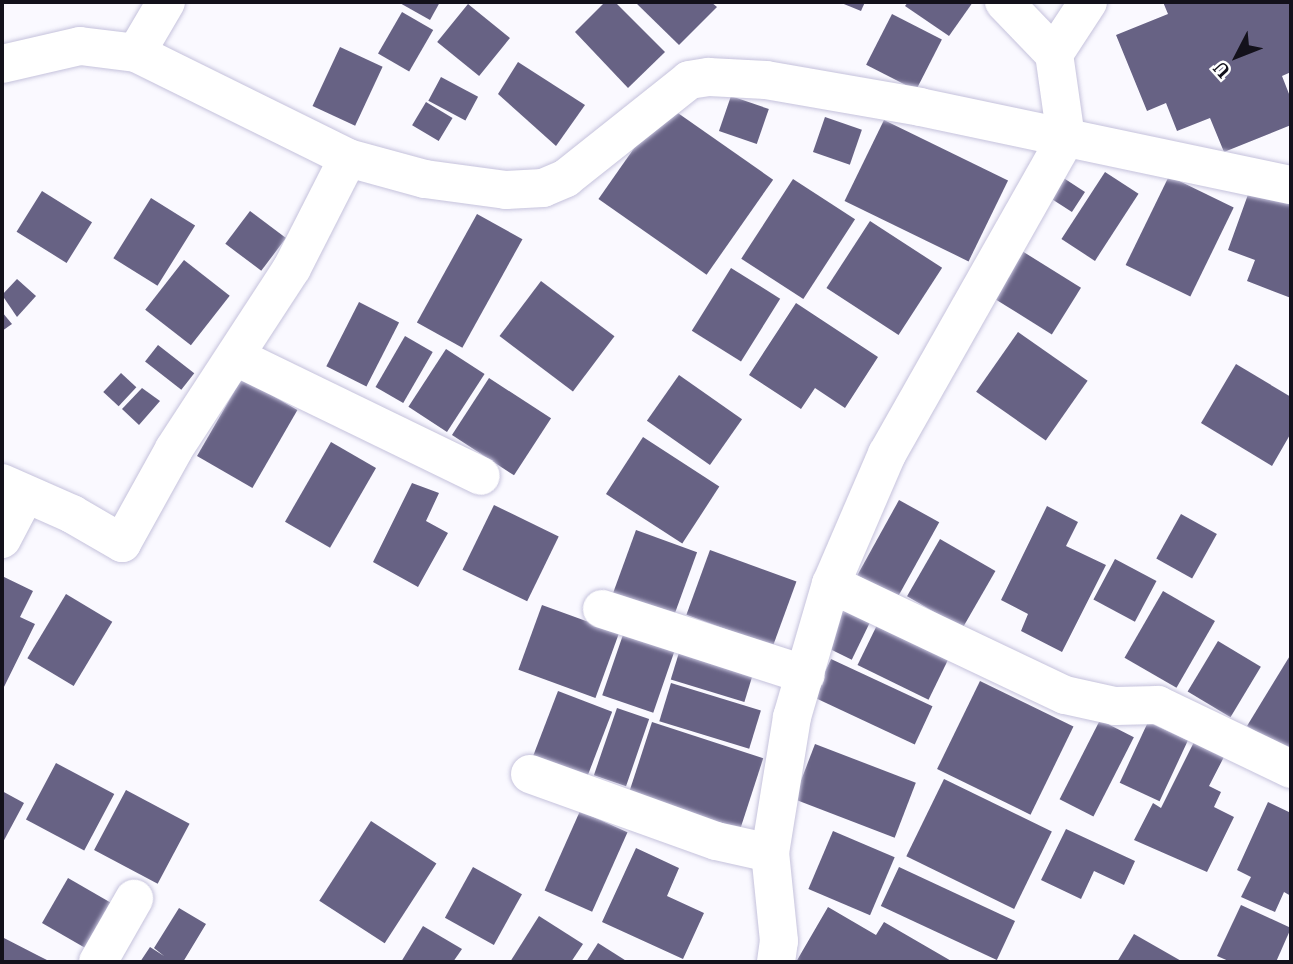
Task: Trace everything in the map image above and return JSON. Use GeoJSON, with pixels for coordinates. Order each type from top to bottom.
{"type":"FeatureCollection","features":[{"type":"Feature","properties":{"kind":"street"},"geometry":{"type":"LineString","coordinates":[[136,53],[166,2]]}},
{"type":"Feature","properties":{"kind":"street"},"geometry":{"type":"LineString","coordinates":[[776,962],[779,941],[770,853],[792,717],[831,584],[887,454],[1066,138],[1054,54],[1004,2]]}},
{"type":"Feature","properties":{"kind":"street"},"geometry":{"type":"LineString","coordinates":[[1054,54],[1088,2]]}},
{"type":"Feature","properties":{"kind":"street"},"geometry":{"type":"LineString","coordinates":[[2,64],[80,46],[136,53],[348,158],[425,179],[506,190],[543,188],[566,178],[689,80],[709,77],[766,80],[1066,138],[1291,186]]}},
{"type":"Feature","properties":{"kind":"street"},"geometry":{"type":"LineString","coordinates":[[2,539],[13,489],[72,514],[122,543],[174,449],[292,268],[348,158]]}},
{"type":"Feature","properties":{"kind":"street"},"geometry":{"type":"LineString","coordinates":[[236,357],[481,476]]}},
{"type":"Feature","properties":{"kind":"street"},"geometry":{"type":"LineString","coordinates":[[831,584],[1065,695],[1115,706],[1158,705],[1291,769]]}},
{"type":"Feature","properties":{"kind":"street"},"geometry":{"type":"LineString","coordinates":[[602,609],[806,675]]}},
{"type":"Feature","properties":{"kind":"street"},"geometry":{"type":"LineString","coordinates":[[530,774],[716,841],[770,853]]}},
{"type":"Feature","properties":{"kind":"street"},"geometry":{"type":"LineString","coordinates":[[98,962],[134,899]]}},
{"type":"Feature","properties":{"kind":"building"},"geometry":{"type":"Polygon","coordinates":[[[398,2],[440,2],[430,20],[398,2]]]}},
{"type":"Feature","properties":{"kind":"building"},"geometry":{"type":"Polygon","coordinates":[[[605,2],[615,2],[665,52],[628,88],[575,32],[605,2]]]}},
{"type":"Feature","properties":{"kind":"building"},"geometry":{"type":"Polygon","coordinates":[[[635,2],[711,2],[717,7],[679,45],[635,2]]]}},
{"type":"Feature","properties":{"kind":"building"},"geometry":{"type":"Polygon","coordinates":[[[839,2],[865,2],[861,11],[839,2]]]}},
{"type":"Feature","properties":{"kind":"building"},"geometry":{"type":"Polygon","coordinates":[[[908,2],[973,2],[949,36],[905,6],[908,2]]]}},
{"type":"Feature","properties":{"kind":"building"},"geometry":{"type":"Polygon","coordinates":[[[1163,2],[1291,2],[1291,72],[1282,76],[1291,99],[1291,125],[1224,152],[1210,118],[1177,131],[1166,103],[1147,111],[1116,35],[1168,14],[1163,2]]]}},
{"type":"Feature","properties":{"kind":"building"},"geometry":{"type":"Polygon","coordinates":[[[468,4],[510,38],[479,76],[437,42],[468,4]]]}},
{"type":"Feature","properties":{"kind":"building"},"geometry":{"type":"Polygon","coordinates":[[[402,12],[433,30],[409,72],[378,54],[402,12]]]}},
{"type":"Feature","properties":{"kind":"building"},"geometry":{"type":"Polygon","coordinates":[[[892,14],[942,39],[916,90],[866,65],[892,14]]]}},
{"type":"Feature","properties":{"kind":"building"},"geometry":{"type":"Polygon","coordinates":[[[340,47],[383,67],[355,126],[313,106],[340,47]]]}},
{"type":"Feature","properties":{"kind":"building"},"geometry":{"type":"Polygon","coordinates":[[[518,62],[585,105],[556,146],[498,94],[518,62]]]}},
{"type":"Feature","properties":{"kind":"building"},"geometry":{"type":"Polygon","coordinates":[[[441,77],[478,97],[465,121],[428,101],[441,77]]]}},
{"type":"Feature","properties":{"kind":"building"},"geometry":{"type":"Polygon","coordinates":[[[731,96],[769,109],[757,144],[719,131],[731,96]]]}},
{"type":"Feature","properties":{"kind":"building"},"geometry":{"type":"Polygon","coordinates":[[[426,102],[453,118],[439,141],[412,125],[426,102]]]}},
{"type":"Feature","properties":{"kind":"building"},"geometry":{"type":"Polygon","coordinates":[[[665,104],[773,180],[707,275],[598,199],[665,104]]]}},
{"type":"Feature","properties":{"kind":"building"},"geometry":{"type":"Polygon","coordinates":[[[825,117],[862,130],[850,165],[813,152],[825,117]]]}},
{"type":"Feature","properties":{"kind":"building"},"geometry":{"type":"Polygon","coordinates":[[[884,120],[1008,180],[969,261],[845,201],[884,120]]]}},
{"type":"Feature","properties":{"kind":"building"},"geometry":{"type":"Polygon","coordinates":[[[1105,172],[1139,194],[1095,261],[1061,239],[1105,172]]]}},
{"type":"Feature","properties":{"kind":"building"},"geometry":{"type":"Polygon","coordinates":[[[1059,175],[1085,192],[1072,212],[1046,195],[1059,175]]]}},
{"type":"Feature","properties":{"kind":"building"},"geometry":{"type":"Polygon","coordinates":[[[1169,176],[1234,208],[1190,297],[1126,265],[1169,176]]]}},
{"type":"Feature","properties":{"kind":"building"},"geometry":{"type":"Polygon","coordinates":[[[793,179],[855,219],[803,299],[741,259],[793,179]]]}},
{"type":"Feature","properties":{"kind":"building"},"geometry":{"type":"Polygon","coordinates":[[[1250,189],[1291,204],[1291,298],[1247,281],[1255,260],[1228,250],[1250,189]]]}},
{"type":"Feature","properties":{"kind":"building"},"geometry":{"type":"Polygon","coordinates":[[[42,191],[92,222],[67,263],[17,232],[42,191]]]}},
{"type":"Feature","properties":{"kind":"building"},"geometry":{"type":"Polygon","coordinates":[[[151,198],[195,226],[157,286],[113,258],[151,198]]]}},
{"type":"Feature","properties":{"kind":"building"},"geometry":{"type":"Polygon","coordinates":[[[250,211],[286,238],[261,271],[225,244],[250,211]]]}},
{"type":"Feature","properties":{"kind":"building"},"geometry":{"type":"Polygon","coordinates":[[[477,214],[522,239],[462,348],[417,322],[477,214]]]}},
{"type":"Feature","properties":{"kind":"building"},"geometry":{"type":"Polygon","coordinates":[[[870,221],[942,268],[899,335],[826,288],[870,221]]]}},
{"type":"Feature","properties":{"kind":"building"},"geometry":{"type":"Polygon","coordinates":[[[1014,246],[1081,288],[1052,335],[985,293],[1014,246]]]}},
{"type":"Feature","properties":{"kind":"building"},"geometry":{"type":"Polygon","coordinates":[[[184,260],[230,296],[191,345],[145,310],[184,260]]]}},
{"type":"Feature","properties":{"kind":"building"},"geometry":{"type":"Polygon","coordinates":[[[731,268],[780,299],[741,361],[692,331],[731,268]]]}},
{"type":"Feature","properties":{"kind":"building"},"geometry":{"type":"Polygon","coordinates":[[[17,279],[36,296],[17,317],[2,295],[17,279]]]}},
{"type":"Feature","properties":{"kind":"building"},"geometry":{"type":"Polygon","coordinates":[[[541,281],[614,336],[573,391],[499,336],[541,281]]]}},
{"type":"Feature","properties":{"kind":"building"},"geometry":{"type":"Polygon","coordinates":[[[359,302],[399,322],[366,387],[326,366],[359,302]]]}},
{"type":"Feature","properties":{"kind":"building"},"geometry":{"type":"Polygon","coordinates":[[[796,303],[878,357],[845,408],[815,388],[801,409],[749,375],[796,303]]]}},
{"type":"Feature","properties":{"kind":"building"},"geometry":{"type":"Polygon","coordinates":[[[2,312],[12,324],[2,331],[2,312]]]}},
{"type":"Feature","properties":{"kind":"building"},"geometry":{"type":"Polygon","coordinates":[[[1018,332],[1088,381],[1046,441],[976,392],[1018,332]]]}},
{"type":"Feature","properties":{"kind":"building"},"geometry":{"type":"Polygon","coordinates":[[[405,336],[433,352],[403,403],[376,387],[405,336]]]}},
{"type":"Feature","properties":{"kind":"building"},"geometry":{"type":"Polygon","coordinates":[[[158,345],[194,373],[181,390],[145,362],[158,345]]]}},
{"type":"Feature","properties":{"kind":"building"},"geometry":{"type":"Polygon","coordinates":[[[446,349],[485,374],[447,432],[408,407],[446,349]]]}},
{"type":"Feature","properties":{"kind":"building"},"geometry":{"type":"Polygon","coordinates":[[[1236,364],[1291,397],[1291,433],[1272,466],[1201,423],[1236,364]]]}},
{"type":"Feature","properties":{"kind":"building"},"geometry":{"type":"Polygon","coordinates":[[[121,373],[136,387],[119,406],[103,392],[121,373]]]}},
{"type":"Feature","properties":{"kind":"building"},"geometry":{"type":"Polygon","coordinates":[[[679,375],[742,419],[710,465],[647,421],[679,375]]]}},
{"type":"Feature","properties":{"kind":"building"},"geometry":{"type":"Polygon","coordinates":[[[242,378],[297,410],[252,488],[197,456],[242,378]]]}},
{"type":"Feature","properties":{"kind":"building"},"geometry":{"type":"Polygon","coordinates":[[[489,378],[551,418],[514,475],[452,435],[489,378]]]}},
{"type":"Feature","properties":{"kind":"building"},"geometry":{"type":"Polygon","coordinates":[[[142,388],[160,401],[139,425],[122,409],[142,388]]]}},
{"type":"Feature","properties":{"kind":"building"},"geometry":{"type":"Polygon","coordinates":[[[643,437],[719,487],[682,544],[606,494],[643,437]]]}},
{"type":"Feature","properties":{"kind":"building"},"geometry":{"type":"Polygon","coordinates":[[[331,442],[376,468],[330,548],[285,522],[331,442]]]}},
{"type":"Feature","properties":{"kind":"building"},"geometry":{"type":"Polygon","coordinates":[[[412,483],[439,493],[426,521],[448,533],[418,587],[373,562],[412,483]]]}},
{"type":"Feature","properties":{"kind":"building"},"geometry":{"type":"Polygon","coordinates":[[[899,500],[939,522],[898,598],[857,575],[899,500]]]}},
{"type":"Feature","properties":{"kind":"building"},"geometry":{"type":"Polygon","coordinates":[[[494,505],[559,537],[527,601],[462,570],[494,505]]]}},
{"type":"Feature","properties":{"kind":"building"},"geometry":{"type":"Polygon","coordinates":[[[1047,506],[1078,522],[1066,546],[1106,565],[1062,652],[1021,631],[1028,614],[1001,600],[1047,506]]]}},
{"type":"Feature","properties":{"kind":"building"},"geometry":{"type":"Polygon","coordinates":[[[1181,514],[1217,534],[1192,578],[1156,559],[1181,514]]]}},
{"type":"Feature","properties":{"kind":"building"},"geometry":{"type":"Polygon","coordinates":[[[636,530],[697,552],[671,623],[610,600],[636,530]]]}},
{"type":"Feature","properties":{"kind":"building"},"geometry":{"type":"Polygon","coordinates":[[[940,539],[995,571],[962,628],[907,596],[940,539]]]}},
{"type":"Feature","properties":{"kind":"building"},"geometry":{"type":"Polygon","coordinates":[[[710,550],[796,581],[773,646],[686,615],[710,550]]]}},
{"type":"Feature","properties":{"kind":"building"},"geometry":{"type":"Polygon","coordinates":[[[1115,559],[1156,581],[1135,622],[1093,600],[1115,559]]]}},
{"type":"Feature","properties":{"kind":"building"},"geometry":{"type":"Polygon","coordinates":[[[2,576],[33,591],[20,617],[35,624],[2,691],[2,576]]]}},
{"type":"Feature","properties":{"kind":"building"},"geometry":{"type":"Polygon","coordinates":[[[1163,591],[1215,621],[1176,688],[1124,658],[1163,591]]]}},
{"type":"Feature","properties":{"kind":"building"},"geometry":{"type":"Polygon","coordinates":[[[66,594],[112,622],[74,686],[27,658],[66,594]]]}},
{"type":"Feature","properties":{"kind":"building"},"geometry":{"type":"Polygon","coordinates":[[[836,603],[871,620],[852,660],[817,643],[836,603]]]}},
{"type":"Feature","properties":{"kind":"building"},"geometry":{"type":"Polygon","coordinates":[[[542,605],[619,633],[595,698],[518,670],[542,605]]]}},
{"type":"Feature","properties":{"kind":"building"},"geometry":{"type":"Polygon","coordinates":[[[879,621],[950,656],[929,700],[858,665],[879,621]]]}},
{"type":"Feature","properties":{"kind":"building"},"geometry":{"type":"Polygon","coordinates":[[[625,629],[676,647],[653,713],[602,695],[625,629]]]}},
{"type":"Feature","properties":{"kind":"building"},"geometry":{"type":"Polygon","coordinates":[[[1218,641],[1261,667],[1230,717],[1188,692],[1218,641]]]}},
{"type":"Feature","properties":{"kind":"building"},"geometry":{"type":"Polygon","coordinates":[[[681,646],[755,669],[744,702],[671,679],[681,646]]]}},
{"type":"Feature","properties":{"kind":"building"},"geometry":{"type":"Polygon","coordinates":[[[1291,654],[1291,753],[1247,726],[1291,654]]]}},
{"type":"Feature","properties":{"kind":"building"},"geometry":{"type":"Polygon","coordinates":[[[831,659],[933,706],[915,744],[813,697],[831,659]]]}},
{"type":"Feature","properties":{"kind":"building"},"geometry":{"type":"Polygon","coordinates":[[[980,681],[1073,727],[1031,815],[937,769],[980,681]]]}},
{"type":"Feature","properties":{"kind":"building"},"geometry":{"type":"Polygon","coordinates":[[[671,683],[761,710],[749,749],[659,721],[671,683]]]}},
{"type":"Feature","properties":{"kind":"building"},"geometry":{"type":"Polygon","coordinates":[[[558,691],[612,712],[586,780],[532,759],[558,691]]]}},
{"type":"Feature","properties":{"kind":"building"},"geometry":{"type":"Polygon","coordinates":[[[617,708],[649,719],[626,786],[594,775],[617,708]]]}},
{"type":"Feature","properties":{"kind":"building"},"geometry":{"type":"Polygon","coordinates":[[[1100,720],[1134,737],[1093,817],[1060,799],[1100,720]]]}},
{"type":"Feature","properties":{"kind":"building"},"geometry":{"type":"Polygon","coordinates":[[[652,722],[763,758],[740,829],[629,793],[652,722]]]}},
{"type":"Feature","properties":{"kind":"building"},"geometry":{"type":"Polygon","coordinates":[[[1148,722],[1188,741],[1160,801],[1120,783],[1148,722]]]}},
{"type":"Feature","properties":{"kind":"building"},"geometry":{"type":"Polygon","coordinates":[[[1196,738],[1226,753],[1209,786],[1221,792],[1214,807],[1234,817],[1207,872],[1134,840],[1153,803],[1161,808],[1196,738]]]}},
{"type":"Feature","properties":{"kind":"building"},"geometry":{"type":"Polygon","coordinates":[[[815,744],[916,783],[895,838],[794,799],[815,744]]]}},
{"type":"Feature","properties":{"kind":"building"},"geometry":{"type":"Polygon","coordinates":[[[56,763],[114,794],[84,850],[26,820],[56,763]]]}},
{"type":"Feature","properties":{"kind":"building"},"geometry":{"type":"Polygon","coordinates":[[[944,779],[1052,832],[1014,909],[906,856],[944,779]]]}},
{"type":"Feature","properties":{"kind":"building"},"geometry":{"type":"Polygon","coordinates":[[[126,790],[190,824],[158,884],[94,850],[126,790]]]}},
{"type":"Feature","properties":{"kind":"building"},"geometry":{"type":"Polygon","coordinates":[[[2,791],[24,803],[2,844],[2,791]]]}},
{"type":"Feature","properties":{"kind":"building"},"geometry":{"type":"Polygon","coordinates":[[[1268,802],[1291,813],[1291,896],[1284,892],[1275,912],[1241,897],[1251,877],[1237,870],[1268,802]]]}},
{"type":"Feature","properties":{"kind":"building"},"geometry":{"type":"Polygon","coordinates":[[[580,811],[628,832],[592,912],[545,890],[580,811]]]}},
{"type":"Feature","properties":{"kind":"building"},"geometry":{"type":"Polygon","coordinates":[[[371,821],[436,863],[385,943],[319,901],[371,821]]]}},
{"type":"Feature","properties":{"kind":"building"},"geometry":{"type":"Polygon","coordinates":[[[1066,829],[1135,861],[1124,885],[1094,871],[1081,899],[1041,880],[1066,829]]]}},
{"type":"Feature","properties":{"kind":"building"},"geometry":{"type":"Polygon","coordinates":[[[833,831],[895,857],[870,915],[808,889],[833,831]]]}},
{"type":"Feature","properties":{"kind":"building"},"geometry":{"type":"Polygon","coordinates":[[[636,848],[679,868],[667,896],[704,913],[683,959],[602,922],[636,848]]]}},
{"type":"Feature","properties":{"kind":"building"},"geometry":{"type":"Polygon","coordinates":[[[473,867],[522,894],[494,945],[445,918],[473,867]]]}},
{"type":"Feature","properties":{"kind":"building"},"geometry":{"type":"Polygon","coordinates":[[[899,867],[1015,921],[997,960],[881,906],[899,867]]]}},
{"type":"Feature","properties":{"kind":"building"},"geometry":{"type":"Polygon","coordinates":[[[68,878],[116,906],[90,951],[42,923],[68,878]]]}},
{"type":"Feature","properties":{"kind":"building"},"geometry":{"type":"Polygon","coordinates":[[[1241,905],[1291,928],[1276,962],[1231,962],[1217,956],[1241,905]]]}},
{"type":"Feature","properties":{"kind":"building"},"geometry":{"type":"Polygon","coordinates":[[[828,907],[876,935],[884,922],[953,962],[796,962],[828,907]]]}},
{"type":"Feature","properties":{"kind":"building"},"geometry":{"type":"Polygon","coordinates":[[[179,908],[206,924],[183,962],[140,962],[150,947],[164,956],[154,948],[179,908]]]}},
{"type":"Feature","properties":{"kind":"building"},"geometry":{"type":"Polygon","coordinates":[[[539,916],[583,944],[571,962],[510,962],[539,916]]]}},
{"type":"Feature","properties":{"kind":"building"},"geometry":{"type":"Polygon","coordinates":[[[423,926],[462,949],[453,962],[401,962],[423,926]]]}},
{"type":"Feature","properties":{"kind":"building"},"geometry":{"type":"Polygon","coordinates":[[[1134,934],[1183,962],[1117,962],[1134,934]]]}},
{"type":"Feature","properties":{"kind":"building"},"geometry":{"type":"Polygon","coordinates":[[[2,937],[37,955],[51,962],[2,962],[2,937]]]}},
{"type":"Feature","properties":{"kind":"building"},"geometry":{"type":"Polygon","coordinates":[[[598,943],[628,962],[586,962],[598,943]]]}}]}
